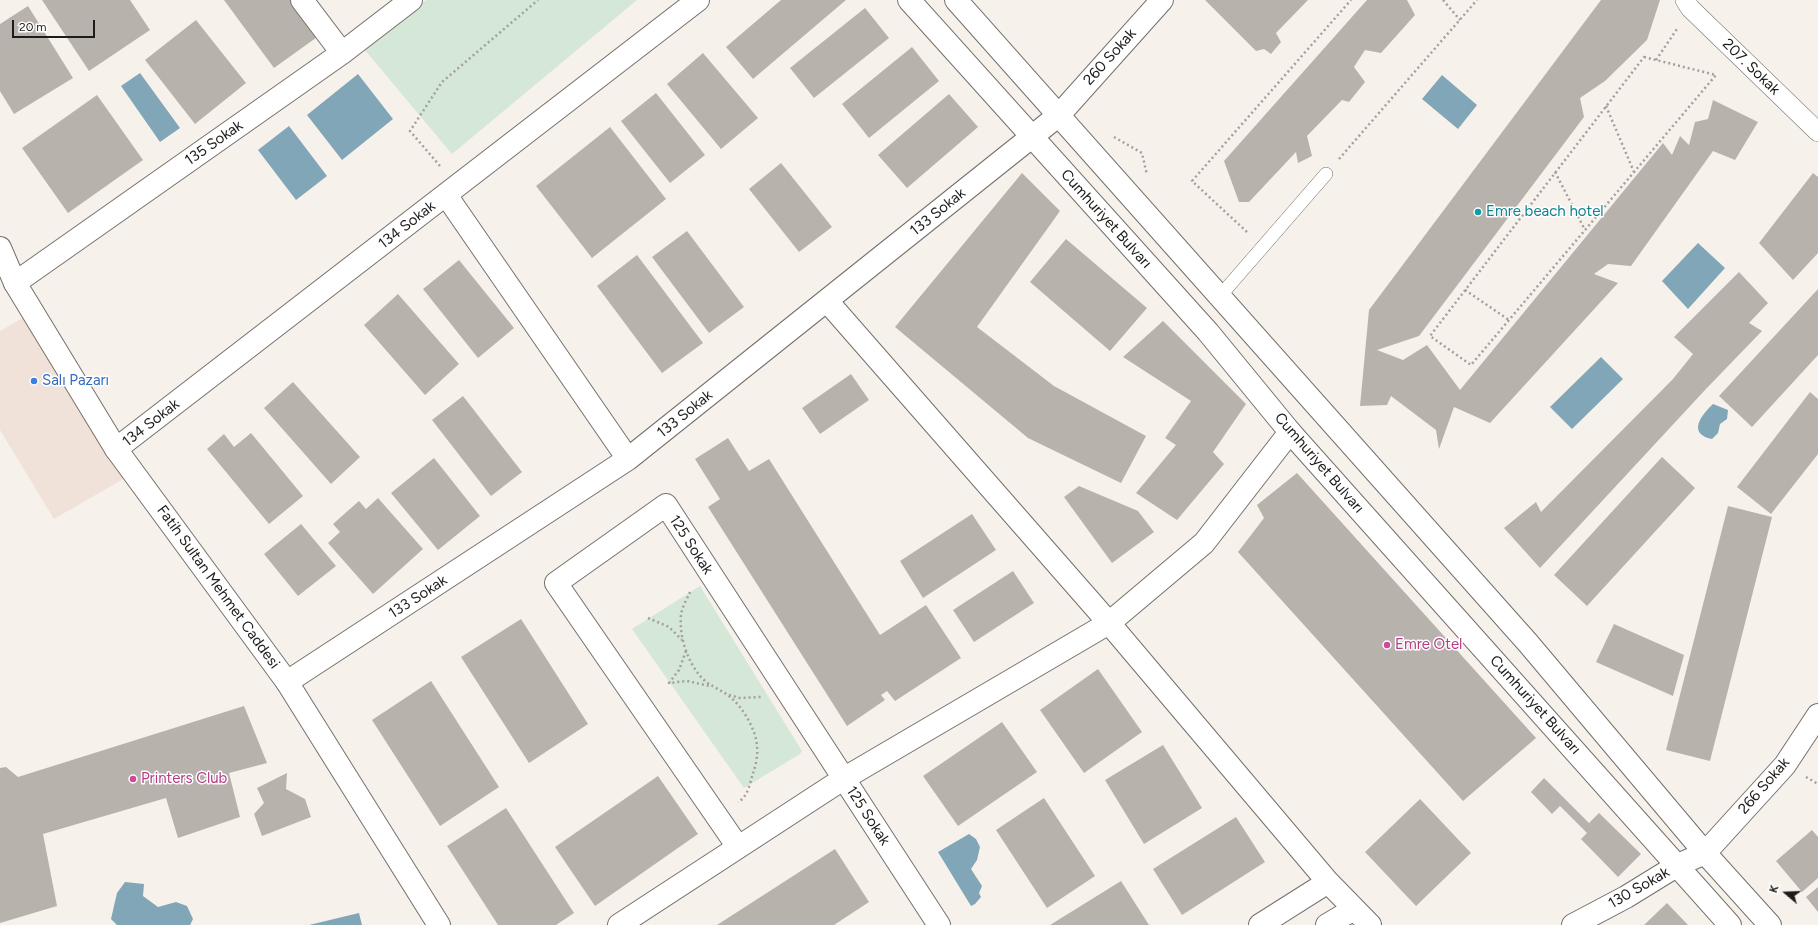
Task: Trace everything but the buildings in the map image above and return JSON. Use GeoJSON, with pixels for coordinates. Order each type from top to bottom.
{"type":"FeatureCollection","features":[{"type":"Feature","properties":{"kind":"street"},"geometry":{"type":"LineString","coordinates":[[302,0],[342,53]]}},
{"type":"Feature","properties":{"kind":"street","name":"135 Sokak"},"geometry":{"type":"LineString","coordinates":[[15,283],[342,53],[411,0]]}},
{"type":"Feature","properties":{"kind":"street","name":"134 Sokak"},"geometry":{"type":"LineString","coordinates":[[116,449],[698,0]]}},
{"type":"Feature","properties":{"kind":"street","name":"Cumhuriyet Bulvarı"},"geometry":{"type":"LineString","coordinates":[[909,0],[1208,332],[1290,432],[1730,925]]}},
{"type":"Feature","properties":{"kind":"street"},"geometry":{"type":"LineString","coordinates":[[956,0],[1528,643],[1705,853],[1770,925]]}},
{"type":"Feature","properties":{"kind":"street","name":"260 Sokak"},"geometry":{"type":"LineString","coordinates":[[1059,115],[1162,0]]}},
{"type":"Feature","properties":{"kind":"street","name":"207. Sokak"},"geometry":{"type":"LineString","coordinates":[[1688,4],[1818,132]]}},
{"type":"Feature","properties":{"kind":"street","name":"133 Sokak"},"geometry":{"type":"LineString","coordinates":[[287,682],[628,459],[1059,115]]}},
{"type":"Feature","properties":{"kind":"street"},"geometry":{"type":"LineString","coordinates":[[451,191],[628,459]]}},
{"type":"Feature","properties":{"kind":"street","name":"Fatih Sultan Mehmet Caddesi"},"geometry":{"type":"LineString","coordinates":[[0,248],[15,283],[116,449],[287,682],[439,925]]}},
{"type":"Feature","properties":{"kind":"street"},"geometry":{"type":"LineString","coordinates":[[827,301],[1109,623],[1328,882],[1370,925]]}},
{"type":"Feature","properties":{"kind":"street"},"geometry":{"type":"LineString","coordinates":[[619,925],[843,779],[1109,623],[1204,543],[1290,432]]}},
{"type":"Feature","properties":{"kind":"street","name":"125 Sokak"},"geometry":{"type":"LineString","coordinates":[[738,848],[556,583],[666,505],[939,925]]}},
{"type":"Feature","properties":{"kind":"street","name":"266 Sokak"},"geometry":{"type":"LineString","coordinates":[[1705,853],[1785,765],[1818,715]]}},
{"type":"Feature","properties":{"kind":"street","name":"130 Sokak"},"geometry":{"type":"LineString","coordinates":[[1573,925],[1626,898],[1678,865],[1705,853]]}},
{"type":"Feature","properties":{"kind":"street"},"geometry":{"type":"LineString","coordinates":[[1260,925],[1328,882]]}},
{"type":"Feature","properties":{"kind":"street"},"geometry":{"type":"LineString","coordinates":[[1327,925],[1354,909]]}},
{"type":"Feature","properties":{"kind":"lane"},"geometry":{"type":"LineString","coordinates":[[1220,296],[1326,174]]}},
{"type":"Feature","properties":{"kind":"path"},"geometry":{"type":"LineString","coordinates":[[451,191],[410,131],[442,82],[538,0]]}},
{"type":"Feature","properties":{"kind":"path"},"geometry":{"type":"LineString","coordinates":[[1262,248],[1192,181],[1351,0]]}},
{"type":"Feature","properties":{"kind":"path"},"geometry":{"type":"LineString","coordinates":[[1443,0],[1460,20]]}},
{"type":"Feature","properties":{"kind":"path"},"geometry":{"type":"LineString","coordinates":[[1326,174],[1477,0]]}},
{"type":"Feature","properties":{"kind":"path"},"geometry":{"type":"LineString","coordinates":[[1656,60],[1688,4]]}},
{"type":"Feature","properties":{"kind":"path"},"geometry":{"type":"LineString","coordinates":[[1644,57],[1716,75],[1472,365],[1430,336],[1606,106],[1644,57]]}},
{"type":"Feature","properties":{"kind":"path"},"geometry":{"type":"LineString","coordinates":[[1606,106],[1634,172]]}},
{"type":"Feature","properties":{"kind":"path"},"geometry":{"type":"LineString","coordinates":[[1556,172],[1585,230]]}},
{"type":"Feature","properties":{"kind":"path"},"geometry":{"type":"LineString","coordinates":[[1465,290],[1509,320]]}},
{"type":"Feature","properties":{"kind":"path"},"geometry":{"type":"LineString","coordinates":[[690,592],[681,613],[683,641],[686,651],[693,666],[702,678],[736,702],[744,715],[757,745],[757,756],[749,786]]}},
{"type":"Feature","properties":{"kind":"path"},"geometry":{"type":"LineString","coordinates":[[648,618],[669,627],[683,641]]}},
{"type":"Feature","properties":{"kind":"path"},"geometry":{"type":"LineString","coordinates":[[686,651],[680,670],[669,684],[687,681],[712,686]]}},
{"type":"Feature","properties":{"kind":"path"},"geometry":{"type":"LineString","coordinates":[[728,695],[740,698],[763,697]]}},
{"type":"Feature","properties":{"kind":"shaded area","name":"Salı Pazarı"},"geometry":{"type":"Polygon","coordinates":[[[30,314],[125,478],[54,519],[0,430],[0,331],[30,314]]]}},
{"type":"Feature","properties":{"kind":"green space"},"geometry":{"type":"Polygon","coordinates":[[[426,0],[637,0],[452,154],[364,49],[426,0]]]}},
{"type":"Feature","properties":{"kind":"green space"},"geometry":{"type":"Polygon","coordinates":[[[700,586],[802,751],[800,754],[744,788],[632,629],[700,586]]]}},
{"type":"Feature","properties":{"kind":"water"},"geometry":{"type":"Polygon","coordinates":[[[140,73],[180,128],[160,142],[121,86],[140,73]]]}},
{"type":"Feature","properties":{"kind":"water"},"geometry":{"type":"Polygon","coordinates":[[[358,74],[393,119],[342,160],[307,115],[358,74]]]}},
{"type":"Feature","properties":{"kind":"water"},"geometry":{"type":"Polygon","coordinates":[[[1442,75],[1477,105],[1458,129],[1422,99],[1442,75]]]}},
{"type":"Feature","properties":{"kind":"water"},"geometry":{"type":"Polygon","coordinates":[[[289,126],[327,176],[296,200],[258,150],[289,126]]]}},
{"type":"Feature","properties":{"kind":"water"},"geometry":{"type":"Polygon","coordinates":[[[1698,243],[1725,268],[1688,309],[1662,281],[1698,243]]]}},
{"type":"Feature","properties":{"kind":"water"},"geometry":{"type":"Polygon","coordinates":[[[1601,357],[1623,379],[1572,429],[1550,407],[1601,357]]]}},
{"type":"Feature","properties":{"kind":"water"},"geometry":{"type":"Polygon","coordinates":[[[1713,404],[1728,410],[1727,419],[1720,424],[1718,433],[1712,439],[1704,437],[1698,429],[1704,413],[1713,404]]]}},
{"type":"Feature","properties":{"kind":"water"},"geometry":{"type":"Polygon","coordinates":[[[969,834],[976,839],[980,847],[977,860],[971,869],[982,886],[979,893],[981,897],[971,906],[938,852],[969,834]]]}},
{"type":"Feature","properties":{"kind":"water"},"geometry":{"type":"Polygon","coordinates":[[[125,882],[144,884],[143,896],[158,907],[176,902],[187,906],[193,919],[190,925],[117,925],[111,919],[117,893],[125,882]]]}},
{"type":"Feature","properties":{"kind":"water"},"geometry":{"type":"Polygon","coordinates":[[[359,913],[362,925],[309,925],[359,913]]]}},
{"type":"Feature","properties":{"kind":"place","name":"Emre beach hotel"},"geometry":{"type":"Point","coordinates":[1478,212]}},
{"type":"Feature","properties":{"kind":"place","name":"Salı Pazarı"},"geometry":{"type":"Point","coordinates":[34,381]}},
{"type":"Feature","properties":{"kind":"place","name":"Emre Otel"},"geometry":{"type":"Point","coordinates":[1387,645]}},
{"type":"Feature","properties":{"kind":"place","name":"Printers Club"},"geometry":{"type":"Point","coordinates":[133,779]}}]}
